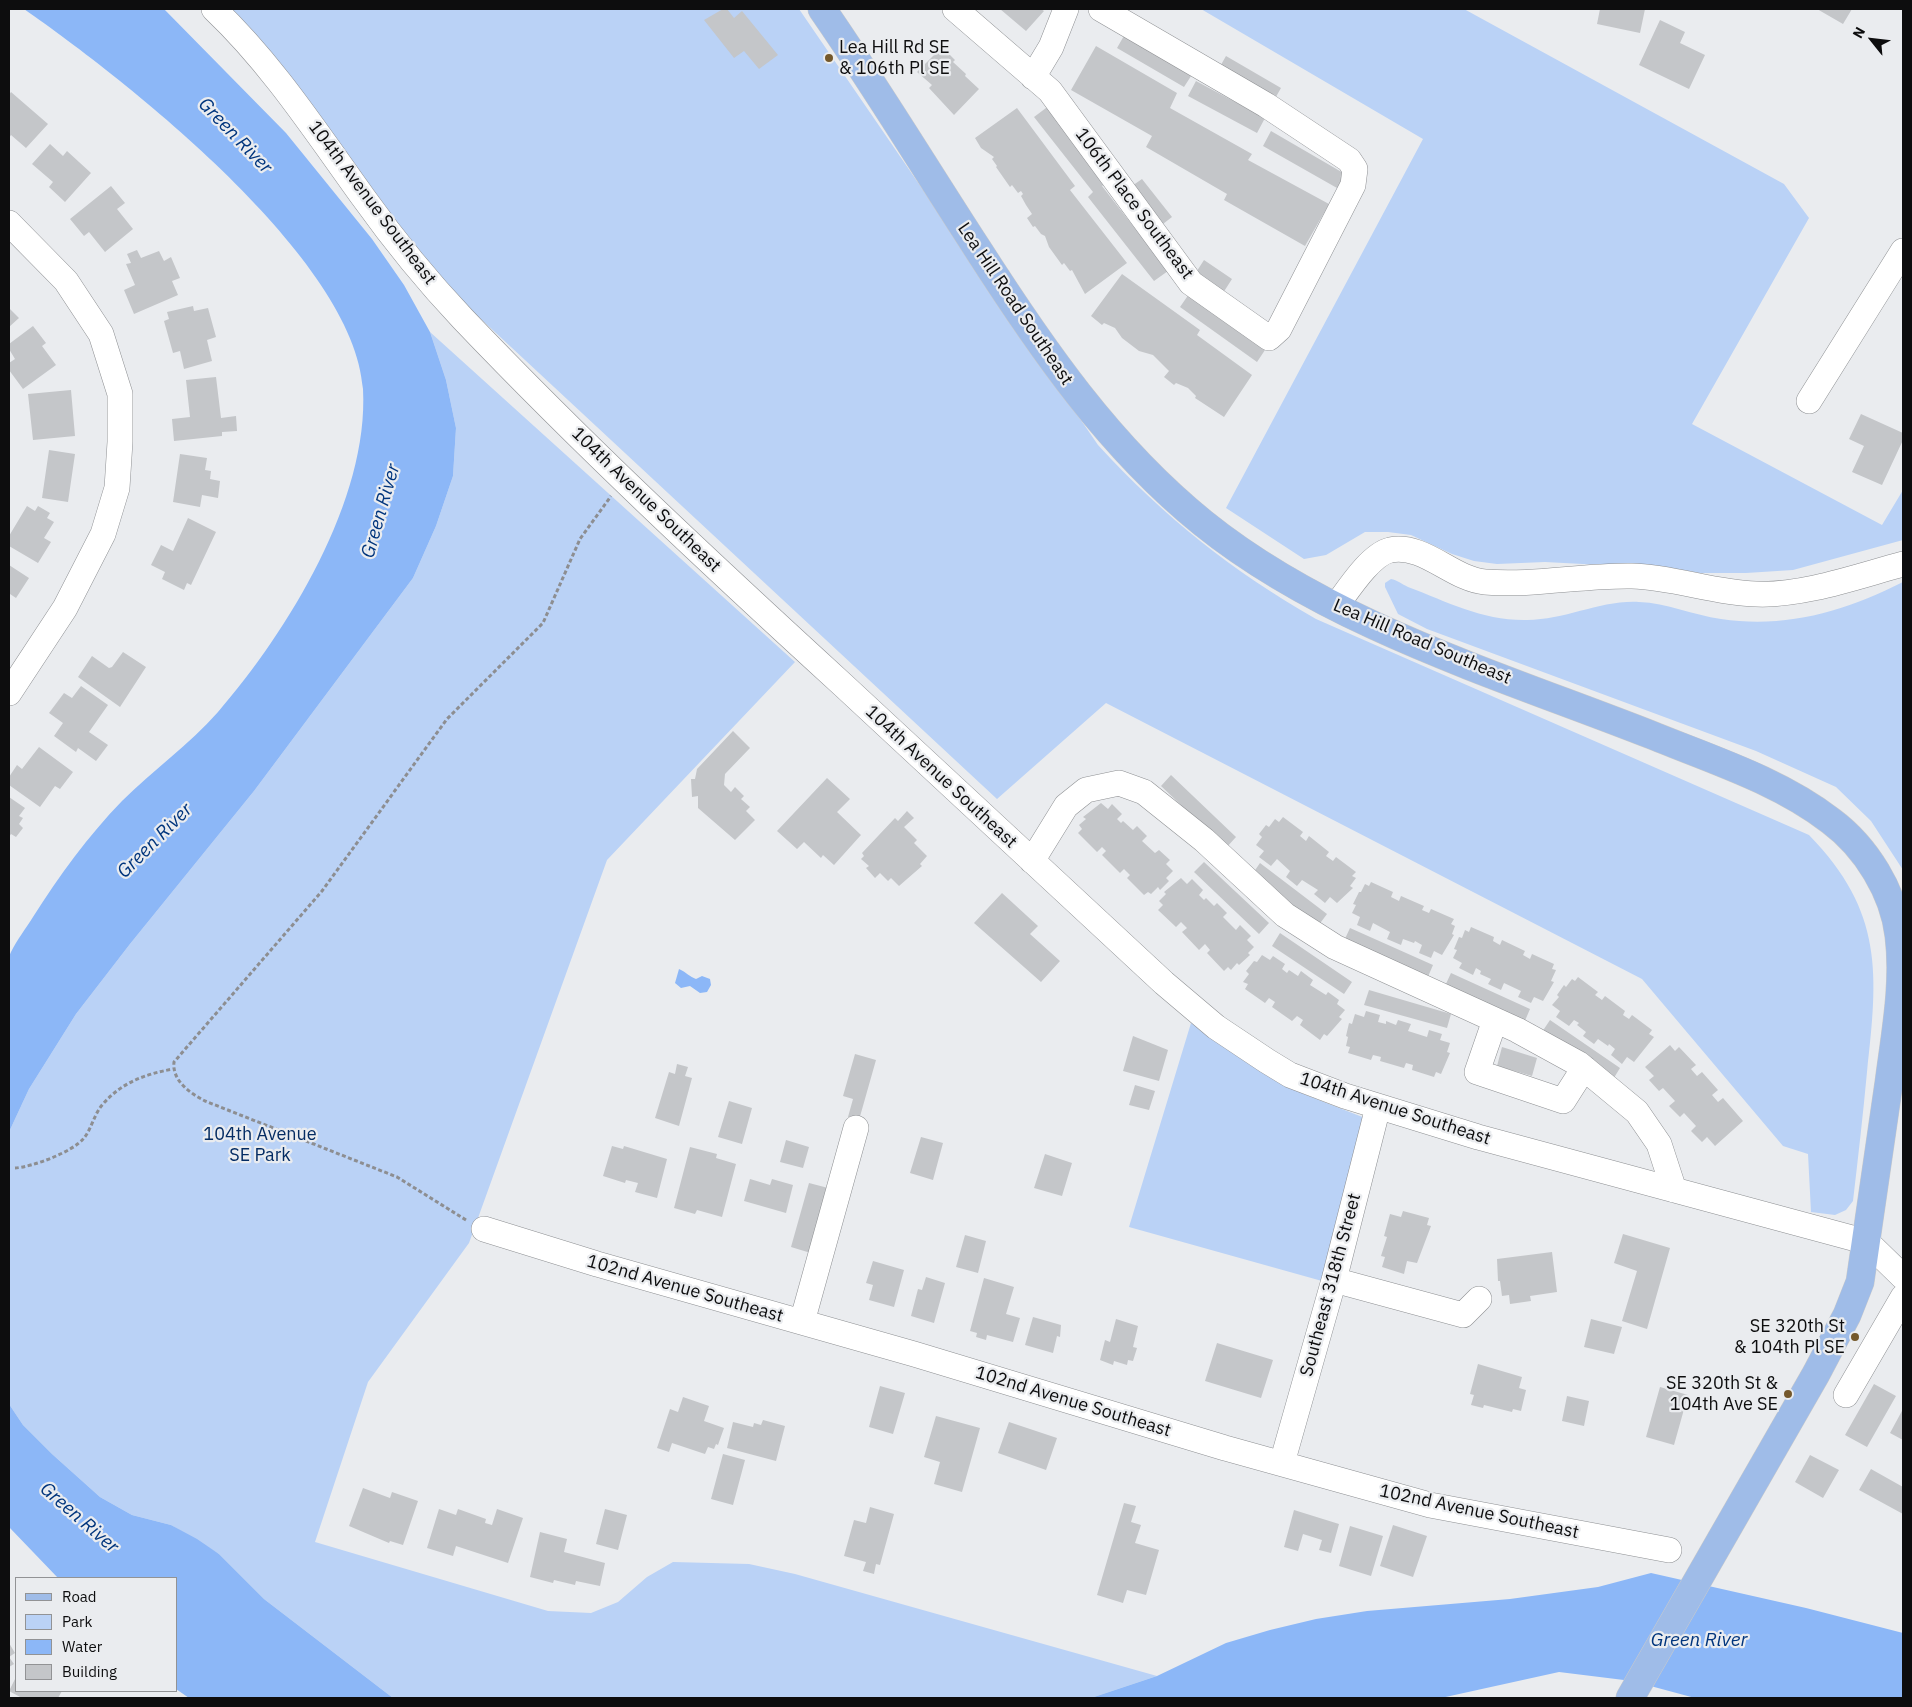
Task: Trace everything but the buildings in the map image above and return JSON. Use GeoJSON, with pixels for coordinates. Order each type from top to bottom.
{"type":"FeatureCollection","features":[{"type":"Feature","properties":{"kind":"main road","name":"Lea Hill Road Southeast"},"geometry":{"type":"LineString","coordinates":[[830,12],[1033,335],[1072,388],[1112,436],[1200,521],[1235,547],[1336,606],[1457,660],[1713,760],[1766,783],[1831,820],[1855,842],[1873,866],[1890,900],[1899,936],[1900,989],[1894,1045],[1860,1282],[1847,1314],[1816,1374],[1630,1698]]}},
{"type":"Feature","properties":{"kind":"street","name":"104th Avenue Southeast"},"geometry":{"type":"LineString","coordinates":[[214,9],[238,32],[288,92],[366,201],[459,315],[716,570],[1164,983],[1216,1027],[1290,1075],[1378,1107],[1478,1137],[1867,1242]]}},
{"type":"Feature","properties":{"kind":"street","name":"106th Place Southeast"},"geometry":{"type":"LineString","coordinates":[[955,9],[1050,91],[1191,283],[1269,338],[1279,329],[1353,185],[1354,169],[1349,160],[1266,105],[1101,9]]}},
{"type":"Feature","properties":{"kind":"street"},"geometry":{"type":"LineString","coordinates":[[1033,77],[1051,47],[1066,9]]}},
{"type":"Feature","properties":{"kind":"street"},"geometry":{"type":"LineString","coordinates":[[9,223],[66,281],[102,334],[120,394],[120,442],[117,488],[103,534],[65,608],[9,693]]}},
{"type":"Feature","properties":{"kind":"street"},"geometry":{"type":"LineString","coordinates":[[1809,401],[1903,251]]}},
{"type":"Feature","properties":{"kind":"street"},"geometry":{"type":"LineString","coordinates":[[1336,606],[1376,557],[1390,550],[1412,552],[1456,573],[1481,582],[1542,582],[1599,576],[1634,576],[1757,594],[1784,593],[1903,564]]}},
{"type":"Feature","properties":{"kind":"street"},"geometry":{"type":"LineString","coordinates":[[1032,861],[1066,806],[1086,790],[1119,783],[1144,792],[1204,840],[1285,916],[1335,947],[1517,1030],[1584,1068],[1637,1112],[1659,1144],[1674,1190]]}},
{"type":"Feature","properties":{"kind":"street"},"geometry":{"type":"LineString","coordinates":[[1495,1020],[1477,1072],[1563,1102],[1584,1068]]}},
{"type":"Feature","properties":{"kind":"street","name":"Southeast 318th Street"},"geometry":{"type":"LineString","coordinates":[[1282,1463],[1334,1280],[1378,1107]]}},
{"type":"Feature","properties":{"kind":"street"},"geometry":{"type":"LineString","coordinates":[[802,1322],[856,1128]]}},
{"type":"Feature","properties":{"kind":"street","name":"102nd Avenue Southeast"},"geometry":{"type":"LineString","coordinates":[[484,1229],[597,1264],[921,1356],[1225,1448],[1430,1505],[1669,1550]]}},
{"type":"Feature","properties":{"kind":"street"},"geometry":{"type":"LineString","coordinates":[[1867,1242],[1903,1277]]}},
{"type":"Feature","properties":{"kind":"street"},"geometry":{"type":"LineString","coordinates":[[1334,1280],[1463,1315],[1479,1299]]}},
{"type":"Feature","properties":{"kind":"street"},"geometry":{"type":"LineString","coordinates":[[1846,1395],[1903,1296]]}},
{"type":"Feature","properties":{"kind":"path"},"geometry":{"type":"LineString","coordinates":[[484,1229],[397,1177],[205,1101],[184,1087],[173,1069],[174,1062],[322,891],[374,823],[434,735],[543,623],[580,539],[624,479]]}},
{"type":"Feature","properties":{"kind":"path"},"geometry":{"type":"LineString","coordinates":[[15,1168],[27,1167],[84,1139],[103,1104],[119,1090],[140,1077],[173,1069]]}},
{"type":"Feature","properties":{"kind":"green space"},"geometry":{"type":"Polygon","coordinates":[[[229,9],[799,9],[1098,445],[1148,496],[1200,541],[1227,562],[1316,619],[1809,835],[1833,863],[1851,891],[1863,918],[1870,946],[1873,974],[1871,1037],[1853,1201],[1846,1210],[1835,1215],[1811,1212],[1808,1154],[1783,1146],[1642,979],[1106,703],[997,799],[454,294],[432,271],[305,95],[229,9]]]}},
{"type":"Feature","properties":{"kind":"green space"},"geometry":{"type":"Polygon","coordinates":[[[1201,9],[1464,9],[1784,184],[1809,218],[1692,424],[1882,525],[1903,490],[1903,540],[1793,570],[1746,573],[1700,573],[1677,569],[1545,562],[1497,564],[1474,561],[1452,554],[1411,535],[1388,532],[1365,532],[1326,555],[1304,559],[1226,508],[1423,139],[1201,9]]]}},
{"type":"Feature","properties":{"kind":"green space","name":"104th Avenue SE Park"},"geometry":{"type":"Polygon","coordinates":[[[430,332],[795,662],[607,860],[469,1243],[368,1382],[315,1542],[548,1611],[591,1613],[618,1602],[647,1577],[673,1562],[749,1564],[795,1574],[1157,1676],[1091,1698],[393,1698],[264,1599],[219,1554],[171,1525],[132,1515],[100,1497],[23,1425],[9,1404],[9,1132],[29,1089],[76,1014],[254,791],[413,578],[436,526],[453,476],[456,428],[446,380],[430,332]]]}},
{"type":"Feature","properties":{"kind":"green space"},"geometry":{"type":"Polygon","coordinates":[[[1391,579],[1466,610],[1511,619],[1541,619],[1611,604],[1639,602],[1721,619],[1769,622],[1815,615],[1837,609],[1903,582],[1903,870],[1871,821],[1836,787],[1756,751],[1427,629],[1398,614],[1385,587],[1385,583],[1391,579]]]}},
{"type":"Feature","properties":{"kind":"green space"},"geometry":{"type":"Polygon","coordinates":[[[1191,1023],[1269,1075],[1306,1095],[1365,1118],[1322,1281],[1129,1227],[1191,1023]]]}},
{"type":"Feature","properties":{"kind":"water"},"geometry":{"type":"Polygon","coordinates":[[[24,9],[164,9],[286,133],[372,239],[404,285],[430,332],[446,380],[456,428],[453,476],[436,526],[413,578],[254,791],[76,1014],[29,1089],[9,1132],[8,969],[11,952],[53,886],[109,814],[207,724],[245,679],[271,643],[319,562],[338,519],[353,475],[361,431],[363,389],[350,338],[321,285],[279,230],[229,177],[174,126],[68,40],[24,9]]]}},
{"type":"Feature","properties":{"kind":"water"},"geometry":{"type":"Polygon","coordinates":[[[679,969],[696,979],[702,976],[710,979],[711,985],[707,992],[700,993],[690,986],[681,988],[675,983],[679,969]]]}},
{"type":"Feature","properties":{"kind":"water"},"geometry":{"type":"Polygon","coordinates":[[[9,1404],[23,1425],[100,1497],[132,1515],[171,1525],[219,1554],[264,1599],[393,1698],[189,1698],[178,1690],[178,1577],[57,1577],[9,1527],[9,1404]]]}},
{"type":"Feature","properties":{"kind":"water","name":"Green River"},"geometry":{"type":"Polygon","coordinates":[[[1651,1573],[1806,1608],[1903,1633],[1903,1698],[1695,1698],[1632,1681],[1559,1672],[1441,1698],[1091,1698],[1157,1676],[1226,1643],[1316,1619],[1367,1611],[1510,1599],[1598,1587],[1651,1573]]]}},
{"type":"Feature","properties":{"kind":"place","name":"Lea Hill Rd SE & 106th Pl SE"},"geometry":{"type":"Point","coordinates":[829,58]}},
{"type":"Feature","properties":{"kind":"place","name":"SE 320th St & 104th Pl SE"},"geometry":{"type":"Point","coordinates":[1855,1337]}},
{"type":"Feature","properties":{"kind":"place","name":"SE 320th St & 104th Ave SE"},"geometry":{"type":"Point","coordinates":[1788,1394]}}]}
